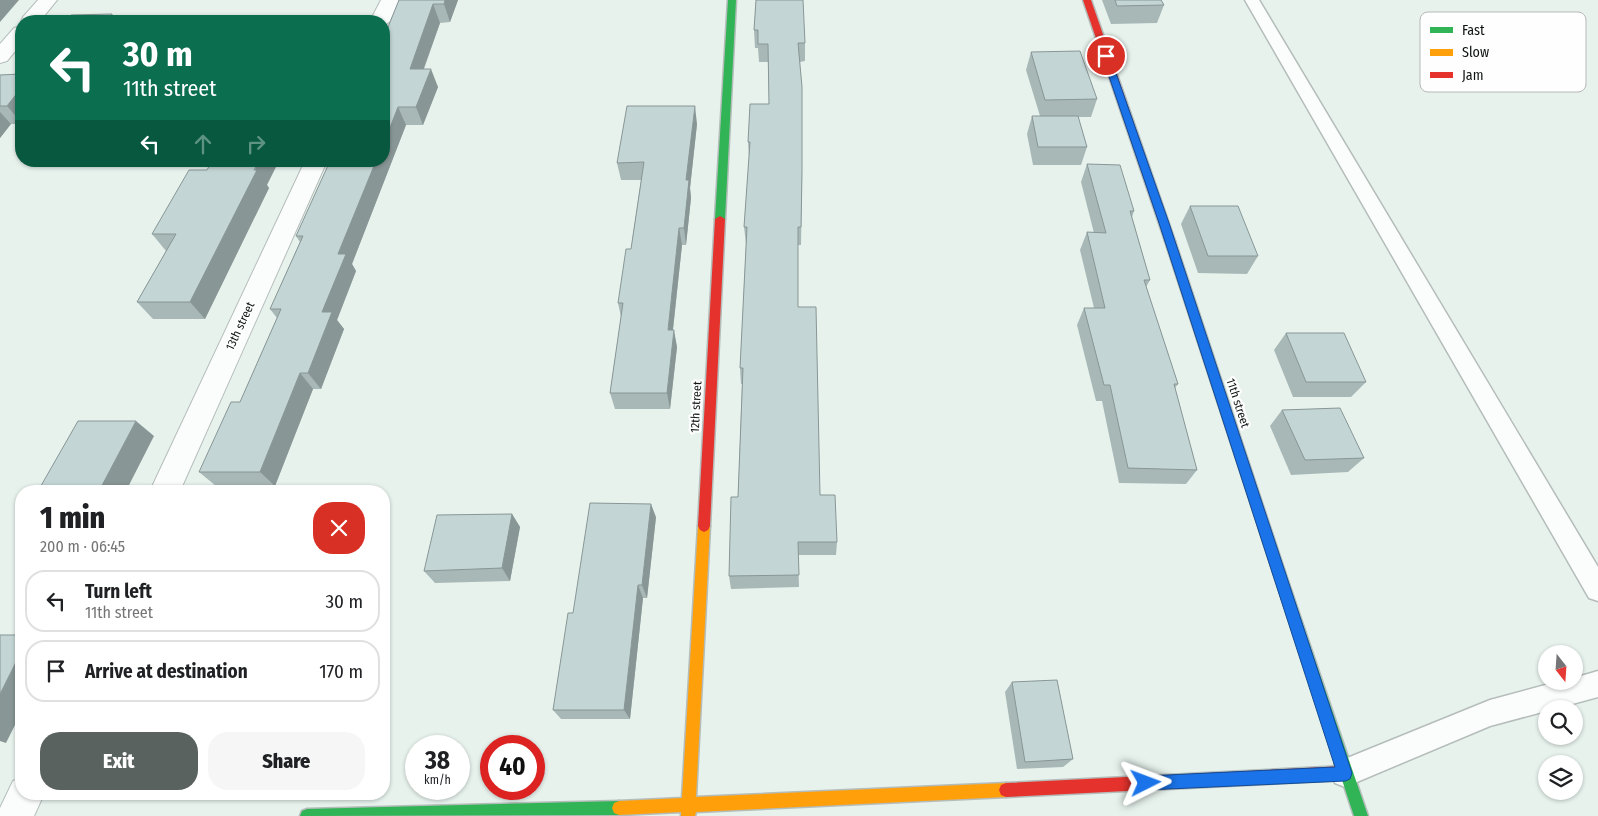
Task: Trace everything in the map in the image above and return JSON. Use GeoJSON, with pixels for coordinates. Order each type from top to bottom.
{"type":"FeatureCollection","features":[{"type":"Feature","properties":{"kind":"street"},"geometry":{"type":"LineString","coordinates":[[35,15],[48,0]]}},
{"type":"Feature","properties":{"kind":"street"},"geometry":{"type":"LineString","coordinates":[[383,15],[390,0]]}},
{"type":"Feature","properties":{"kind":"street","name":"12th street"},"geometry":{"type":"LineString","coordinates":[[688,811],[732,0]]}},
{"type":"Feature","properties":{"kind":"street","name":"11th street"},"geometry":{"type":"LineString","coordinates":[[1087,0],[1164,223],[1345,773],[1361,816]]}},
{"type":"Feature","properties":{"kind":"street"},"geometry":{"type":"LineString","coordinates":[[0,57],[15,39]]}},
{"type":"Feature","properties":{"kind":"street","name":"13th street"},"geometry":{"type":"LineString","coordinates":[[168,485],[313,167]]}},
{"type":"Feature","properties":{"kind":"street"},"geometry":{"type":"LineString","coordinates":[[308,816],[688,811],[1345,773]]}},
{"type":"Feature","properties":{"kind":"street"},"geometry":{"type":"LineString","coordinates":[[15,816],[23,800]]}},
{"type":"Feature","properties":{"kind":"lane"},"geometry":{"type":"LineString","coordinates":[[1252,0],[1598,590]]}},
{"type":"Feature","properties":{"kind":"lane"},"geometry":{"type":"LineString","coordinates":[[1345,773],[1490,713],[1598,684]]}},
{"type":"Feature","properties":{"kind":"building"},"geometry":{"type":"Polygon","coordinates":[[[399,0],[445,0],[444,4],[433,4],[410,69],[431,69],[416,107],[398,107],[390,128],[390,22],[399,0]]]}},
{"type":"Feature","properties":{"kind":"building"},"geometry":{"type":"Polygon","coordinates":[[[756,0],[803,0],[805,43],[798,43],[802,87],[802,172],[801,227],[798,227],[798,307],[816,307],[820,495],[835,495],[837,542],[798,542],[799,575],[729,576],[731,497],[738,497],[743,368],[740,368],[747,227],[744,227],[750,142],[748,142],[750,104],[769,104],[768,44],[758,44],[758,30],[754,30],[756,0]]]}},
{"type":"Feature","properties":{"kind":"building"},"geometry":{"type":"Polygon","coordinates":[[[1115,0],[1161,0],[1164,5],[1117,6],[1115,0]]]}},
{"type":"Feature","properties":{"kind":"building"},"geometry":{"type":"Polygon","coordinates":[[[112,14],[111,15],[71,15],[112,14]]]}},
{"type":"Feature","properties":{"kind":"building"},"geometry":{"type":"Polygon","coordinates":[[[1080,51],[1097,99],[1045,100],[1031,52],[1080,51]]]}},
{"type":"Feature","properties":{"kind":"building"},"geometry":{"type":"Polygon","coordinates":[[[15,74],[15,96],[7,106],[0,106],[0,75],[15,74]]]}},
{"type":"Feature","properties":{"kind":"building"},"geometry":{"type":"Polygon","coordinates":[[[627,106],[695,106],[686,180],[689,180],[684,228],[679,228],[668,330],[674,330],[667,393],[610,393],[623,303],[618,303],[626,249],[631,249],[644,162],[617,163],[627,106]]]}},
{"type":"Feature","properties":{"kind":"building"},"geometry":{"type":"Polygon","coordinates":[[[1032,116],[1078,116],[1087,147],[1038,147],[1032,116]]]}},
{"type":"Feature","properties":{"kind":"building"},"geometry":{"type":"Polygon","coordinates":[[[1087,164],[1120,165],[1134,211],[1130,211],[1150,280],[1144,280],[1178,384],[1174,384],[1197,470],[1128,468],[1110,385],[1104,385],[1084,308],[1105,308],[1087,232],[1106,233],[1087,164]]]}},
{"type":"Feature","properties":{"kind":"building"},"geometry":{"type":"Polygon","coordinates":[[[209,167],[256,167],[254,170],[257,170],[190,302],[137,302],[176,234],[152,234],[189,170],[207,170],[209,167]]]}},
{"type":"Feature","properties":{"kind":"building"},"geometry":{"type":"Polygon","coordinates":[[[327,167],[374,167],[338,254],[346,254],[322,312],[332,312],[308,373],[300,373],[260,472],[199,472],[231,402],[240,402],[281,309],[270,309],[303,236],[296,236],[327,167]]]}},
{"type":"Feature","properties":{"kind":"building"},"geometry":{"type":"Polygon","coordinates":[[[1190,206],[1238,206],[1258,256],[1208,256],[1190,206]]]}},
{"type":"Feature","properties":{"kind":"building"},"geometry":{"type":"Polygon","coordinates":[[[1286,333],[1344,333],[1366,382],[1306,382],[1286,333]]]}},
{"type":"Feature","properties":{"kind":"building"},"geometry":{"type":"Polygon","coordinates":[[[1340,408],[1364,458],[1305,460],[1282,410],[1340,408]]]}},
{"type":"Feature","properties":{"kind":"building"},"geometry":{"type":"Polygon","coordinates":[[[78,421],[136,421],[102,485],[41,485],[78,421]]]}},
{"type":"Feature","properties":{"kind":"building"},"geometry":{"type":"Polygon","coordinates":[[[590,503],[651,504],[642,585],[638,585],[624,710],[553,710],[568,613],[573,613],[590,503]]]}},
{"type":"Feature","properties":{"kind":"building"},"geometry":{"type":"Polygon","coordinates":[[[512,514],[502,568],[424,571],[437,515],[512,514]]]}},
{"type":"Feature","properties":{"kind":"building"},"geometry":{"type":"Polygon","coordinates":[[[0,635],[15,635],[15,664],[0,694],[0,635]]]}},
{"type":"Feature","properties":{"kind":"building"},"geometry":{"type":"Polygon","coordinates":[[[1057,680],[1073,759],[1025,762],[1012,682],[1057,680]]]}},
{"type":"Feature","properties":{"kind":"traffic: fast"},"geometry":{"type":"LineString","coordinates":[[720,219],[732,0]]}},
{"type":"Feature","properties":{"kind":"traffic: fast"},"geometry":{"type":"LineString","coordinates":[[1279,572],[1361,816]]}},
{"type":"Feature","properties":{"kind":"traffic: fast"},"geometry":{"type":"LineString","coordinates":[[307,816],[619,808]]}},
{"type":"Feature","properties":{"kind":"traffic: slow"},"geometry":{"type":"LineString","coordinates":[[1170,241],[1279,572]]}},
{"type":"Feature","properties":{"kind":"traffic: slow"},"geometry":{"type":"LineString","coordinates":[[688,816],[704,526]]}},
{"type":"Feature","properties":{"kind":"traffic: slow"},"geometry":{"type":"LineString","coordinates":[[619,808],[1006,790]]}},
{"type":"Feature","properties":{"kind":"traffic: jam"},"geometry":{"type":"LineString","coordinates":[[1087,0],[1170,241]]}},
{"type":"Feature","properties":{"kind":"traffic: jam"},"geometry":{"type":"LineString","coordinates":[[704,526],[720,219]]}},
{"type":"Feature","properties":{"kind":"traffic: jam"},"geometry":{"type":"LineString","coordinates":[[1006,790],[1345,773]]}},
{"type":"Feature","properties":{"kind":"route"},"geometry":{"type":"LineString","coordinates":[[1106,56],[1164,223],[1345,773],[1146,783]]}}]}
